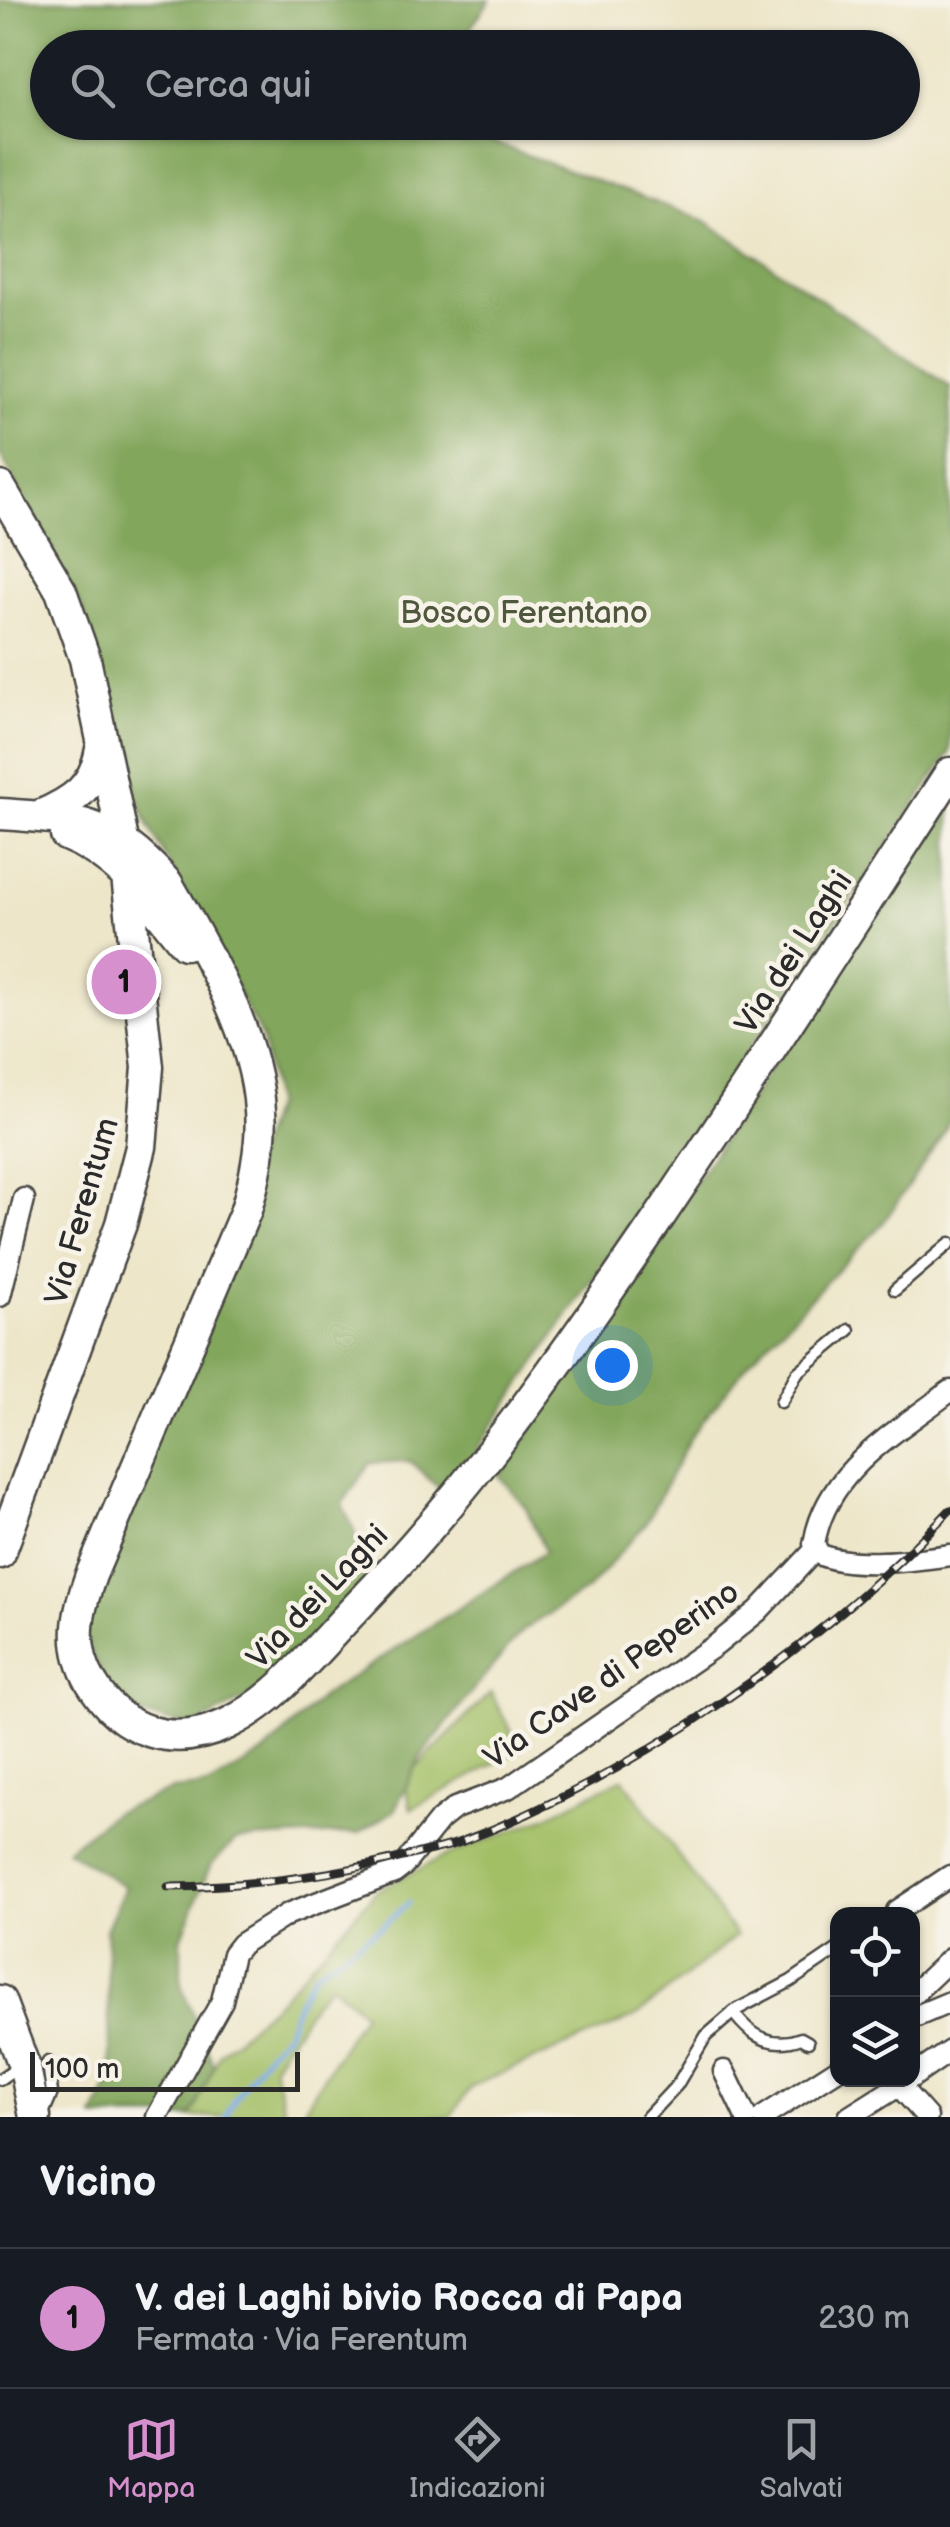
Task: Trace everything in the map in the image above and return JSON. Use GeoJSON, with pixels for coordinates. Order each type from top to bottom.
{"type":"FeatureCollection","features":[{"type":"Feature","properties":{"kind":"main road"},"geometry":{"type":"LineString","coordinates":[[0,487],[54,577],[72,619],[92,685],[101,746],[137,828],[167,883]]}},
{"type":"Feature","properties":{"kind":"main road"},"geometry":{"type":"LineString","coordinates":[[21,815],[82,793],[96,772],[101,746]]}},
{"type":"Feature","properties":{"kind":"main road","name":"Via Ferentum"},"geometry":{"type":"LineString","coordinates":[[0,1553],[99,1288],[135,1176],[148,1083],[123,840],[101,746]]}},
{"type":"Feature","properties":{"kind":"main road","name":"Via dei Laghi"},"geometry":{"type":"LineString","coordinates":[[21,815],[86,823],[123,840],[167,883],[225,995],[258,1088],[260,1128],[252,1186],[228,1256],[91,1574],[77,1626],[81,1663],[107,1706],[135,1726],[167,1734],[192,1734],[217,1728],[245,1714],[270,1694],[393,1570],[475,1476],[558,1366],[714,1136],[950,773]]}},
{"type":"Feature","properties":{"kind":"main road","name":"Via dei Laghi"},"geometry":{"type":"LineString","coordinates":[[21,815],[95,848],[127,874],[225,995]]}},
{"type":"Feature","properties":{"kind":"main road"},"geometry":{"type":"LineString","coordinates":[[66,834],[105,880],[134,933]]}},
{"type":"Feature","properties":{"kind":"main road"},"geometry":{"type":"LineString","coordinates":[[139,974],[150,947],[163,940],[183,941]]}},
{"type":"Feature","properties":{"kind":"main road"},"geometry":{"type":"LineString","coordinates":[[0,2001],[38,2117]]}},
{"type":"Feature","properties":{"kind":"street"},"geometry":{"type":"LineString","coordinates":[[0,1296],[24,1198]]}},
{"type":"Feature","properties":{"kind":"street","name":"Via Cave di Peperino"},"geometry":{"type":"LineString","coordinates":[[158,2117],[222,2001],[233,1954],[241,1944],[288,1914],[394,1873],[455,1808],[520,1780],[716,1645],[758,1611],[815,1550],[817,1527],[842,1478],[950,1391]]}},
{"type":"Feature","properties":{"kind":"street"},"geometry":{"type":"LineString","coordinates":[[815,1550],[830,1558],[846,1560],[950,1556]]}},
{"type":"Feature","properties":{"kind":"street"},"geometry":{"type":"LineString","coordinates":[[903,1907],[950,1876]]}},
{"type":"Feature","properties":{"kind":"street"},"geometry":{"type":"LineString","coordinates":[[920,1988],[950,1959]]}},
{"type":"Feature","properties":{"kind":"street"},"geometry":{"type":"LineString","coordinates":[[920,2015],[948,2006]]}},
{"type":"Feature","properties":{"kind":"street"},"geometry":{"type":"LineString","coordinates":[[920,2069],[950,2050]]}},
{"type":"Feature","properties":{"kind":"street"},"geometry":{"type":"LineString","coordinates":[[724,2071],[746,2117]]}},
{"type":"Feature","properties":{"kind":"street"},"geometry":{"type":"LineString","coordinates":[[763,2117],[830,2074]]}},
{"type":"Feature","properties":{"kind":"street"},"geometry":{"type":"LineString","coordinates":[[849,2117],[893,2087]]}},
{"type":"Feature","properties":{"kind":"street"},"geometry":{"type":"LineString","coordinates":[[908,2087],[927,2117]]}},
{"type":"Feature","properties":{"kind":"lane"},"geometry":{"type":"LineString","coordinates":[[895,1290],[950,1243]]}},
{"type":"Feature","properties":{"kind":"lane"},"geometry":{"type":"LineString","coordinates":[[781,1402],[797,1373],[849,1330]]}},
{"type":"Feature","properties":{"kind":"lane"},"geometry":{"type":"LineString","coordinates":[[647,2117],[677,2085],[706,2036],[733,2012],[830,1954]]}},
{"type":"Feature","properties":{"kind":"lane"},"geometry":{"type":"LineString","coordinates":[[733,2012],[747,2032],[758,2038],[788,2043],[801,2038],[808,2042]]}},
{"type":"Feature","properties":{"kind":"green space","name":"Bosco Ferentano"},"geometry":{"type":"Polygon","coordinates":[[[0,0],[490,0],[469,30],[30,30],[30,140],[486,140],[704,220],[950,387],[950,753],[446,1495],[410,1461],[370,1463],[342,1504],[373,1572],[271,1685],[193,1727],[118,1709],[82,1632],[274,1104],[262,1038],[148,824],[109,722],[85,614],[0,454],[0,0]]]}},
{"type":"Feature","properties":{"kind":"green space"},"geometry":{"type":"Polygon","coordinates":[[[950,799],[950,1119],[944,1133],[884,1222],[749,1362],[690,1438],[646,1523],[588,1589],[523,1630],[476,1686],[420,1758],[394,1811],[359,1833],[236,1840],[210,1866],[181,1939],[181,1985],[214,2066],[194,2111],[190,2117],[94,2117],[111,2080],[106,1930],[125,1887],[67,1850],[113,1813],[172,1790],[208,1786],[264,1753],[323,1696],[545,1552],[526,1508],[499,1476],[950,799]]]}},
{"type":"Feature","properties":{"kind":"green space"},"geometry":{"type":"Polygon","coordinates":[[[491,1692],[520,1750],[411,1809],[404,1780],[491,1692]]]}},
{"type":"Feature","properties":{"kind":"green space"},"geometry":{"type":"Polygon","coordinates":[[[623,1778],[736,1936],[635,2017],[472,2086],[450,2117],[299,2117],[363,2013],[331,1984],[313,2003],[273,2065],[286,2117],[190,2117],[220,2053],[279,2000],[376,1891],[443,1857],[539,1820],[623,1778]]]}},
{"type":"Feature","properties":{"kind":"waterway"},"geometry":{"type":"LineString","coordinates":[[226,2117],[266,2054],[286,2033],[314,1973],[409,1903]]}},
{"type":"Feature","properties":{"kind":"railway"},"geometry":{"type":"LineString","coordinates":[[168,1887],[231,1885],[323,1874],[453,1845],[523,1816],[656,1745],[785,1657],[845,1609],[950,1510]]}},
{"type":"Feature","properties":{"kind":"place","name":"V. dei Laghi bivio Rocca di Papa"},"geometry":{"type":"Point","coordinates":[124,982]}}]}
